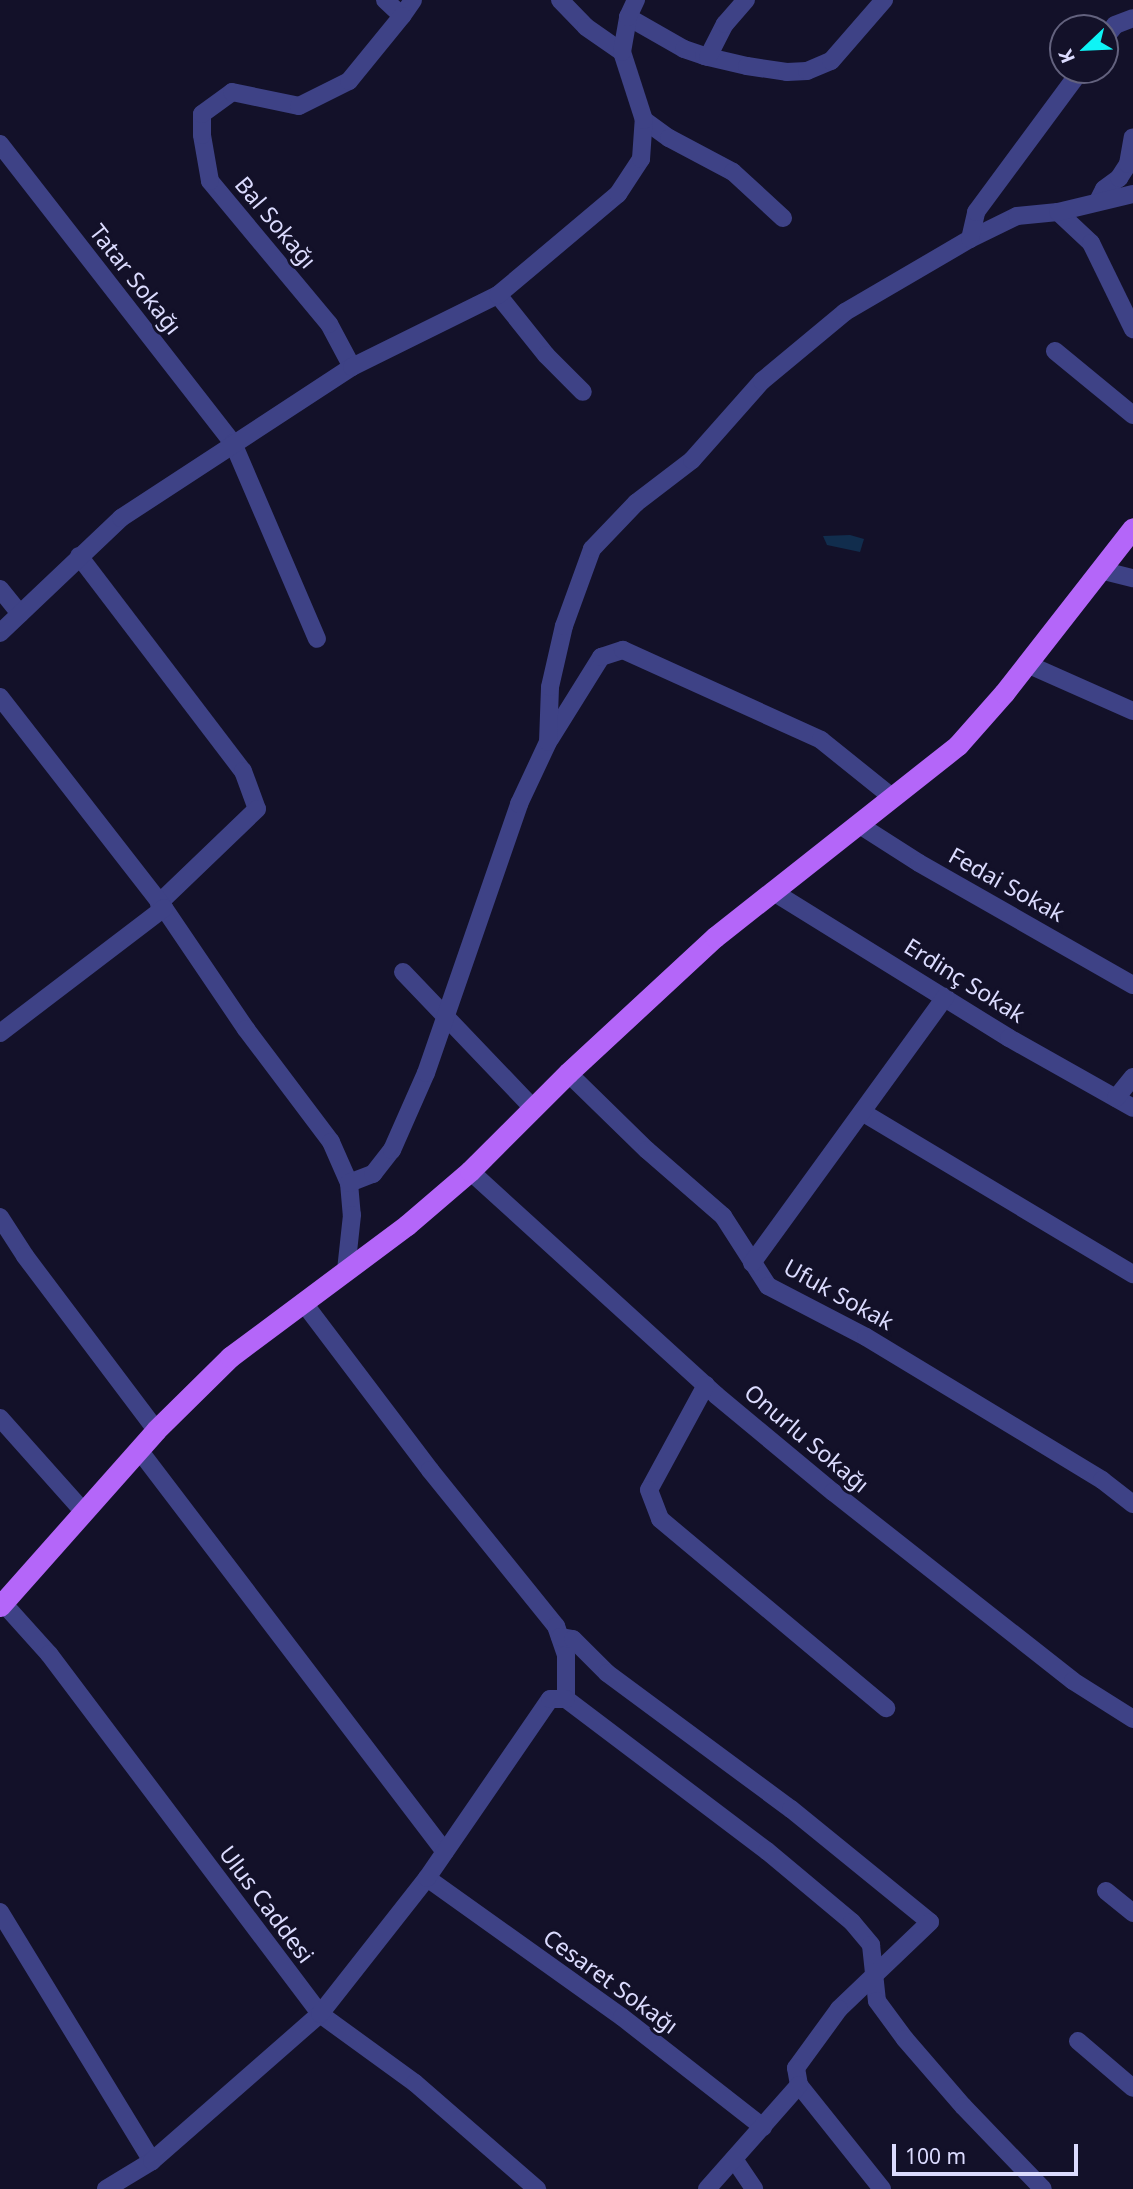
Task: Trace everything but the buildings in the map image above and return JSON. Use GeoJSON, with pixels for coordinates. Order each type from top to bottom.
{"type":"FeatureCollection","features":[{"type":"Feature","properties":{"kind":"main road"},"geometry":{"type":"LineString","coordinates":[[1,1605],[156,1430],[230,1357],[407,1225],[470,1171],[568,1073],[715,937],[958,745],[1027,664],[1133,528]]}},
{"type":"Feature","properties":{"kind":"street"},"geometry":{"type":"LineString","coordinates":[[385,0],[402,16],[413,0]]}},
{"type":"Feature","properties":{"kind":"street"},"geometry":{"type":"LineString","coordinates":[[560,0],[586,27],[622,52]]}},
{"type":"Feature","properties":{"kind":"street"},"geometry":{"type":"LineString","coordinates":[[0,633],[121,518],[352,367],[498,295],[618,194],[641,159],[644,120],[622,52],[628,17],[636,0]]}},
{"type":"Feature","properties":{"kind":"street"},"geometry":{"type":"LineString","coordinates":[[708,57],[725,24],[746,0]]}},
{"type":"Feature","properties":{"kind":"street"},"geometry":{"type":"LineString","coordinates":[[628,17],[684,49],[708,57],[787,72],[807,71],[831,61],[884,0]]}},
{"type":"Feature","properties":{"kind":"street","name":"Bal Sokağı"},"geometry":{"type":"LineString","coordinates":[[352,367],[329,324],[210,181],[202,135],[202,114],[232,92],[299,106],[349,81],[402,16]]}},
{"type":"Feature","properties":{"kind":"street"},"geometry":{"type":"LineString","coordinates":[[970,239],[976,212],[1071,84]]}},
{"type":"Feature","properties":{"kind":"street"},"geometry":{"type":"LineString","coordinates":[[644,120],[668,138],[733,172],[783,218]]}},
{"type":"Feature","properties":{"kind":"street"},"geometry":{"type":"LineString","coordinates":[[1098,201],[1104,189],[1119,178],[1128,164],[1133,137]]}},
{"type":"Feature","properties":{"kind":"street","name":"Tatar Sokağı"},"geometry":{"type":"LineString","coordinates":[[0,144],[233,443],[317,639]]}},
{"type":"Feature","properties":{"kind":"street"},"geometry":{"type":"LineString","coordinates":[[548,742],[550,687],[558,650],[592,549],[636,503],[692,460],[762,381],[845,312],[970,239],[1017,216],[1058,212],[1133,194]]}},
{"type":"Feature","properties":{"kind":"street"},"geometry":{"type":"LineString","coordinates":[[1058,212],[1091,243],[1133,329]]}},
{"type":"Feature","properties":{"kind":"street"},"geometry":{"type":"LineString","coordinates":[[498,295],[546,355],[583,392]]}},
{"type":"Feature","properties":{"kind":"street"},"geometry":{"type":"LineString","coordinates":[[1055,351],[1133,415]]}},
{"type":"Feature","properties":{"kind":"street"},"geometry":{"type":"LineString","coordinates":[[0,1033],[162,906],[257,809],[243,771],[79,556]]}},
{"type":"Feature","properties":{"kind":"street"},"geometry":{"type":"LineString","coordinates":[[1100,570],[1133,578]]}},
{"type":"Feature","properties":{"kind":"street"},"geometry":{"type":"LineString","coordinates":[[0,589],[20,614]]}},
{"type":"Feature","properties":{"kind":"street"},"geometry":{"type":"LineString","coordinates":[[349,1183],[373,1174],[392,1150],[426,1073],[519,804],[548,742],[601,657],[623,650],[821,740],[892,797]]}},
{"type":"Feature","properties":{"kind":"street"},"geometry":{"type":"LineString","coordinates":[[1027,664],[1133,711]]}},
{"type":"Feature","properties":{"kind":"street"},"geometry":{"type":"LineString","coordinates":[[0,697],[162,906],[246,1029],[331,1142],[349,1183],[352,1215],[346,1270]]}},
{"type":"Feature","properties":{"kind":"street","name":"Fedai Sokak"},"geometry":{"type":"LineString","coordinates":[[858,824],[919,863],[1133,985]]}},
{"type":"Feature","properties":{"kind":"street","name":"Erdinç Sokak"},"geometry":{"type":"LineString","coordinates":[[772,891],[1009,1038],[1133,1108]]}},
{"type":"Feature","properties":{"kind":"street"},"geometry":{"type":"LineString","coordinates":[[403,972],[445,1019],[533,1108]]}},
{"type":"Feature","properties":{"kind":"street"},"geometry":{"type":"LineString","coordinates":[[752,1263],[945,997]]}},
{"type":"Feature","properties":{"kind":"street","name":"Ufuk Sokak"},"geometry":{"type":"LineString","coordinates":[[568,1073],[647,1150],[723,1216],[768,1286],[878,1344],[1102,1480],[1133,1504]]}},
{"type":"Feature","properties":{"kind":"street"},"geometry":{"type":"LineString","coordinates":[[1116,1098],[1133,1077]]}},
{"type":"Feature","properties":{"kind":"street"},"geometry":{"type":"LineString","coordinates":[[862,1112],[1133,1274]]}},
{"type":"Feature","properties":{"kind":"street","name":"Onurlu Sokağı"},"geometry":{"type":"LineString","coordinates":[[470,1171],[706,1385],[998,1624],[1073,1681],[1133,1719]]}},
{"type":"Feature","properties":{"kind":"street"},"geometry":{"type":"LineString","coordinates":[[0,1216],[25,1256],[156,1430]]}},
{"type":"Feature","properties":{"kind":"street"},"geometry":{"type":"LineString","coordinates":[[303,1302],[430,1470],[556,1626],[566,1655],[566,1699]]}},
{"type":"Feature","properties":{"kind":"street"},"geometry":{"type":"LineString","coordinates":[[706,1385],[649,1490],[660,1519],[886,1708]]}},
{"type":"Feature","properties":{"kind":"street"},"geometry":{"type":"LineString","coordinates":[[0,1418],[83,1511]]}},
{"type":"Feature","properties":{"kind":"street"},"geometry":{"type":"LineString","coordinates":[[139,1450],[445,1852]]}},
{"type":"Feature","properties":{"kind":"street","name":"Ulus Caddesi"},"geometry":{"type":"LineString","coordinates":[[1,1605],[49,1654],[320,2014],[415,2083],[537,2189]]}},
{"type":"Feature","properties":{"kind":"street"},"geometry":{"type":"LineString","coordinates":[[560,1637],[573,1639],[607,1673],[791,1809],[930,1922],[839,2009],[796,2068],[799,2085],[882,2189]]}},
{"type":"Feature","properties":{"kind":"street"},"geometry":{"type":"LineString","coordinates":[[106,2189],[152,2161],[320,2014],[427,1878],[550,1699],[566,1699],[767,1851],[852,1922],[872,1945],[877,2001],[905,2039],[963,2106],[1043,2189]]}},
{"type":"Feature","properties":{"kind":"street","name":"Cesaret Sokağı"},"geometry":{"type":"LineString","coordinates":[[427,1878],[622,2017],[763,2127]]}},
{"type":"Feature","properties":{"kind":"street"},"geometry":{"type":"LineString","coordinates":[[1106,1891],[1133,1913]]}},
{"type":"Feature","properties":{"kind":"street"},"geometry":{"type":"LineString","coordinates":[[0,1912],[152,2161]]}},
{"type":"Feature","properties":{"kind":"street"},"geometry":{"type":"LineString","coordinates":[[1078,2041],[1133,2088]]}},
{"type":"Feature","properties":{"kind":"street"},"geometry":{"type":"LineString","coordinates":[[707,2189],[799,2085]]}},
{"type":"Feature","properties":{"kind":"street"},"geometry":{"type":"LineString","coordinates":[[734,2160],[754,2189]]}},
{"type":"Feature","properties":{"kind":"water"},"geometry":{"type":"Polygon","coordinates":[[[850,535],[864,539],[860,552],[827,545],[823,536],[850,535]]]}}]}
